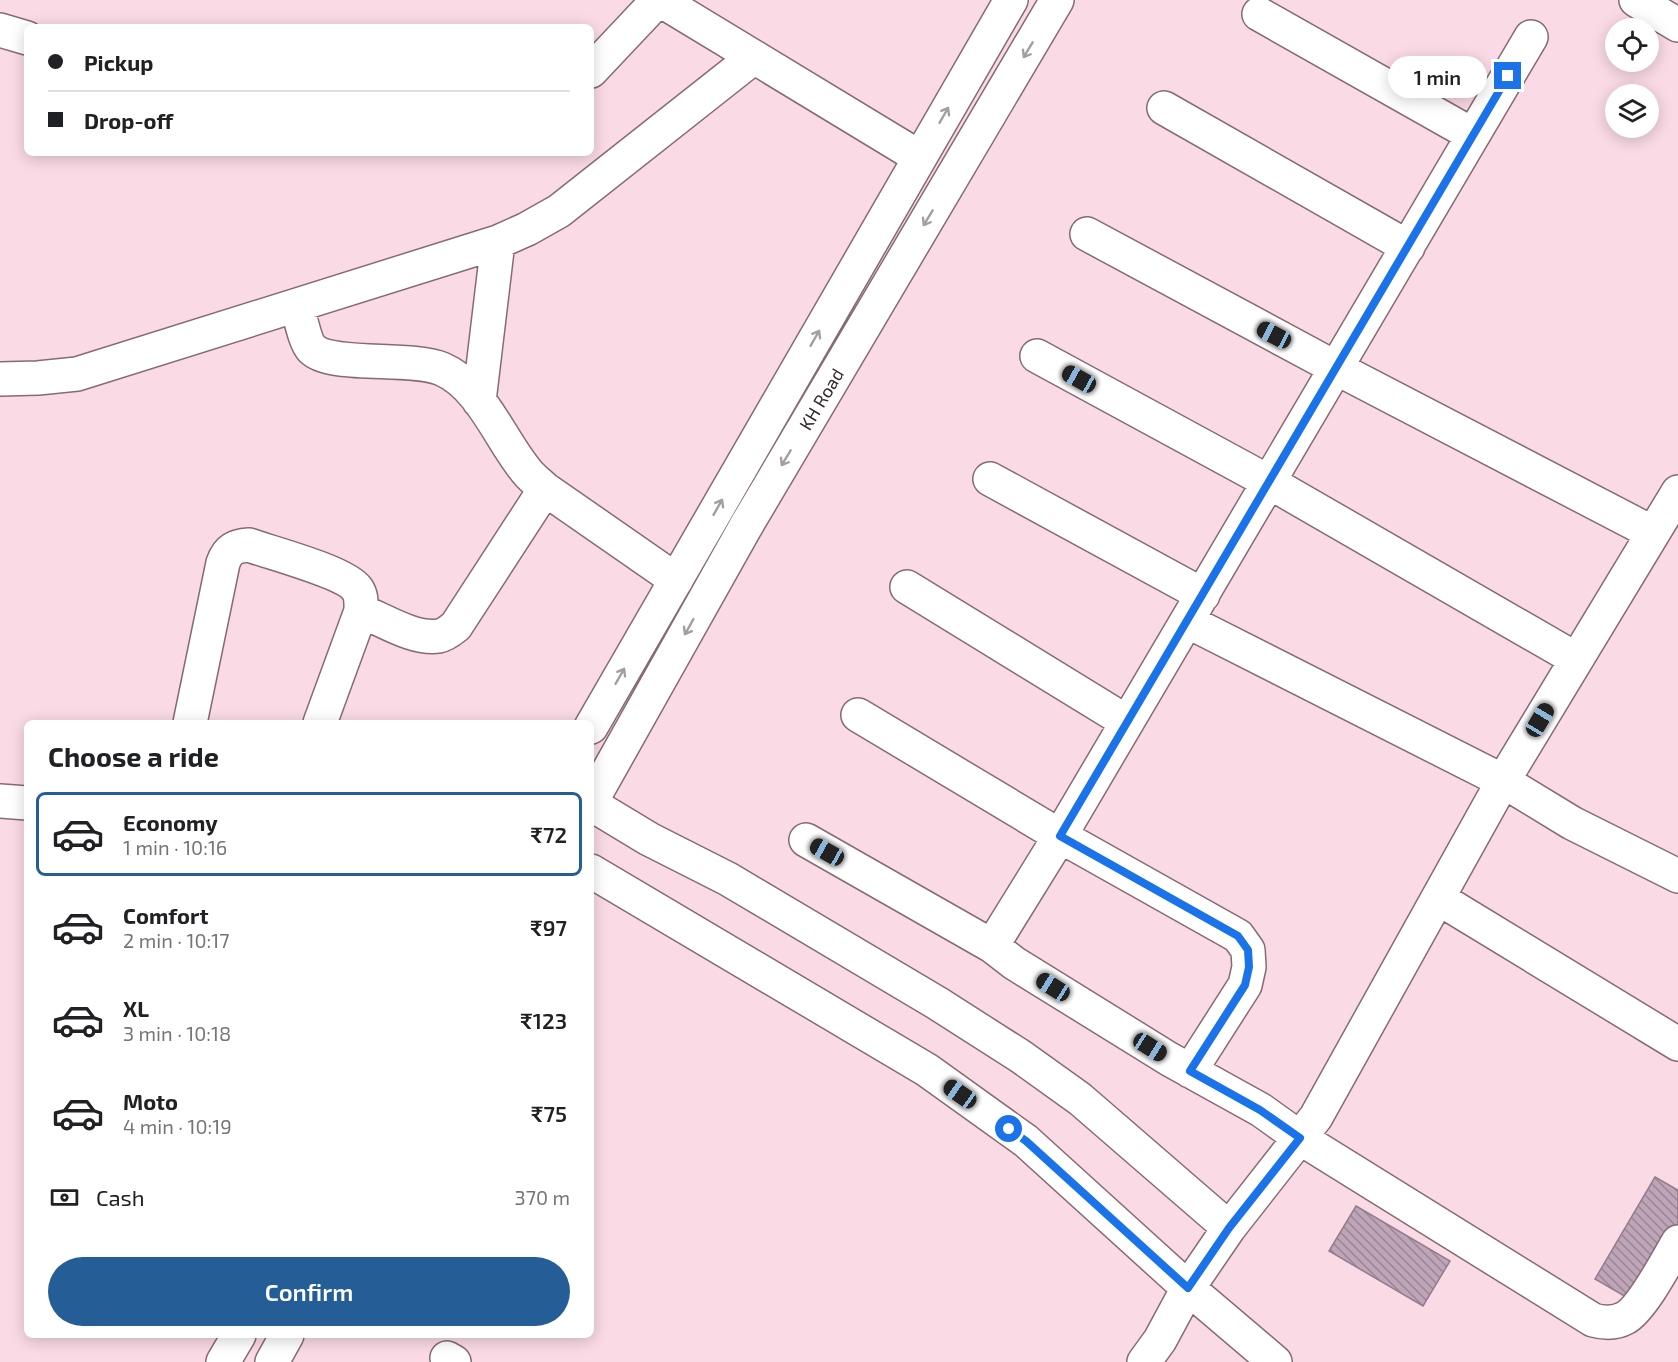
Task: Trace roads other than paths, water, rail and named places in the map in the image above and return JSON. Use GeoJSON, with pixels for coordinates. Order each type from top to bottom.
{"type":"FeatureCollection","features":[{"type":"Feature","properties":{"kind":"street"},"geometry":{"type":"LineString","coordinates":[[594,67],[659,0],[919,157]]}},
{"type":"Feature","properties":{"kind":"street","name":"KH Road"},"geometry":{"type":"LineString","coordinates":[[594,722],[1011,0]]}},
{"type":"Feature","properties":{"kind":"street","name":"KH Road"},"geometry":{"type":"LineString","coordinates":[[594,798],[746,526],[1058,0]]}},
{"type":"Feature","properties":{"kind":"street"},"geometry":{"type":"LineString","coordinates":[[1636,0],[1678,25]]}},
{"type":"Feature","properties":{"kind":"street"},"geometry":{"type":"LineString","coordinates":[[1258,14],[1473,135]]}},
{"type":"Feature","properties":{"kind":"street"},"geometry":{"type":"LineString","coordinates":[[0,30],[24,37]]}},
{"type":"Feature","properties":{"kind":"street"},"geometry":{"type":"LineString","coordinates":[[992,946],[1060,836],[1531,37]]}},
{"type":"Feature","properties":{"kind":"street"},"geometry":{"type":"LineString","coordinates":[[0,379],[76,374],[498,242],[527,230],[559,211],[754,57]]}},
{"type":"Feature","properties":{"kind":"street"},"geometry":{"type":"LineString","coordinates":[[1164,108],[1408,247]]}},
{"type":"Feature","properties":{"kind":"street"},"geometry":{"type":"LineString","coordinates":[[1087,234],[1336,368],[1653,533]]}},
{"type":"Feature","properties":{"kind":"street"},"geometry":{"type":"LineString","coordinates":[[479,401],[498,242]]}},
{"type":"Feature","properties":{"kind":"street"},"geometry":{"type":"LineString","coordinates":[[297,306],[310,347],[320,354],[336,358],[422,363],[441,368],[456,376],[479,401],[528,473],[545,489],[676,580]]}},
{"type":"Feature","properties":{"kind":"street"},"geometry":{"type":"LineString","coordinates":[[1037,356],[1269,482],[1576,659]]}},
{"type":"Feature","properties":{"kind":"street"},"geometry":{"type":"LineString","coordinates":[[990,479],[1195,608],[1503,781],[1572,823],[1678,876]]}},
{"type":"Feature","properties":{"kind":"street"},"geometry":{"type":"LineString","coordinates":[[361,611],[411,632],[441,636],[456,626],[545,489]]}},
{"type":"Feature","properties":{"kind":"street"},"geometry":{"type":"LineString","coordinates":[[1144,1362],[1161,1340],[1188,1288],[1229,1228],[1316,1117],[1503,781],[1678,492]]}},
{"type":"Feature","properties":{"kind":"street"},"geometry":{"type":"LineString","coordinates":[[191,720],[223,563],[227,553],[237,546],[249,545],[343,577],[356,588],[362,600],[361,611],[321,720]]}},
{"type":"Feature","properties":{"kind":"street"},"geometry":{"type":"LineString","coordinates":[[907,587],[1127,722]]}},
{"type":"Feature","properties":{"kind":"street"},"geometry":{"type":"LineString","coordinates":[[858,715],[1060,836],[1238,936],[1248,950],[1249,967],[1245,985],[1190,1071]]}},
{"type":"Feature","properties":{"kind":"street"},"geometry":{"type":"LineString","coordinates":[[0,801],[24,804]]}},
{"type":"Feature","properties":{"kind":"street"},"geometry":{"type":"LineString","coordinates":[[594,805],[649,839],[738,885],[937,1003],[1020,1056],[1080,1099],[1229,1228]]}},
{"type":"Feature","properties":{"kind":"street"},"geometry":{"type":"LineString","coordinates":[[806,840],[992,946],[1014,963],[1190,1071],[1260,1110],[1300,1138],[1593,1320],[1608,1324],[1625,1318],[1639,1306],[1678,1242]]}},
{"type":"Feature","properties":{"kind":"street"},"geometry":{"type":"LineString","coordinates":[[594,873],[927,1070],[1026,1141],[1188,1288],[1275,1362]]}},
{"type":"Feature","properties":{"kind":"street"},"geometry":{"type":"LineString","coordinates":[[1438,898],[1678,1044]]}},
{"type":"Feature","properties":{"kind":"street"},"geometry":{"type":"LineString","coordinates":[[223,1362],[236,1338]]}},
{"type":"Feature","properties":{"kind":"street"},"geometry":{"type":"LineString","coordinates":[[272,1362],[285,1338]]}}]}
